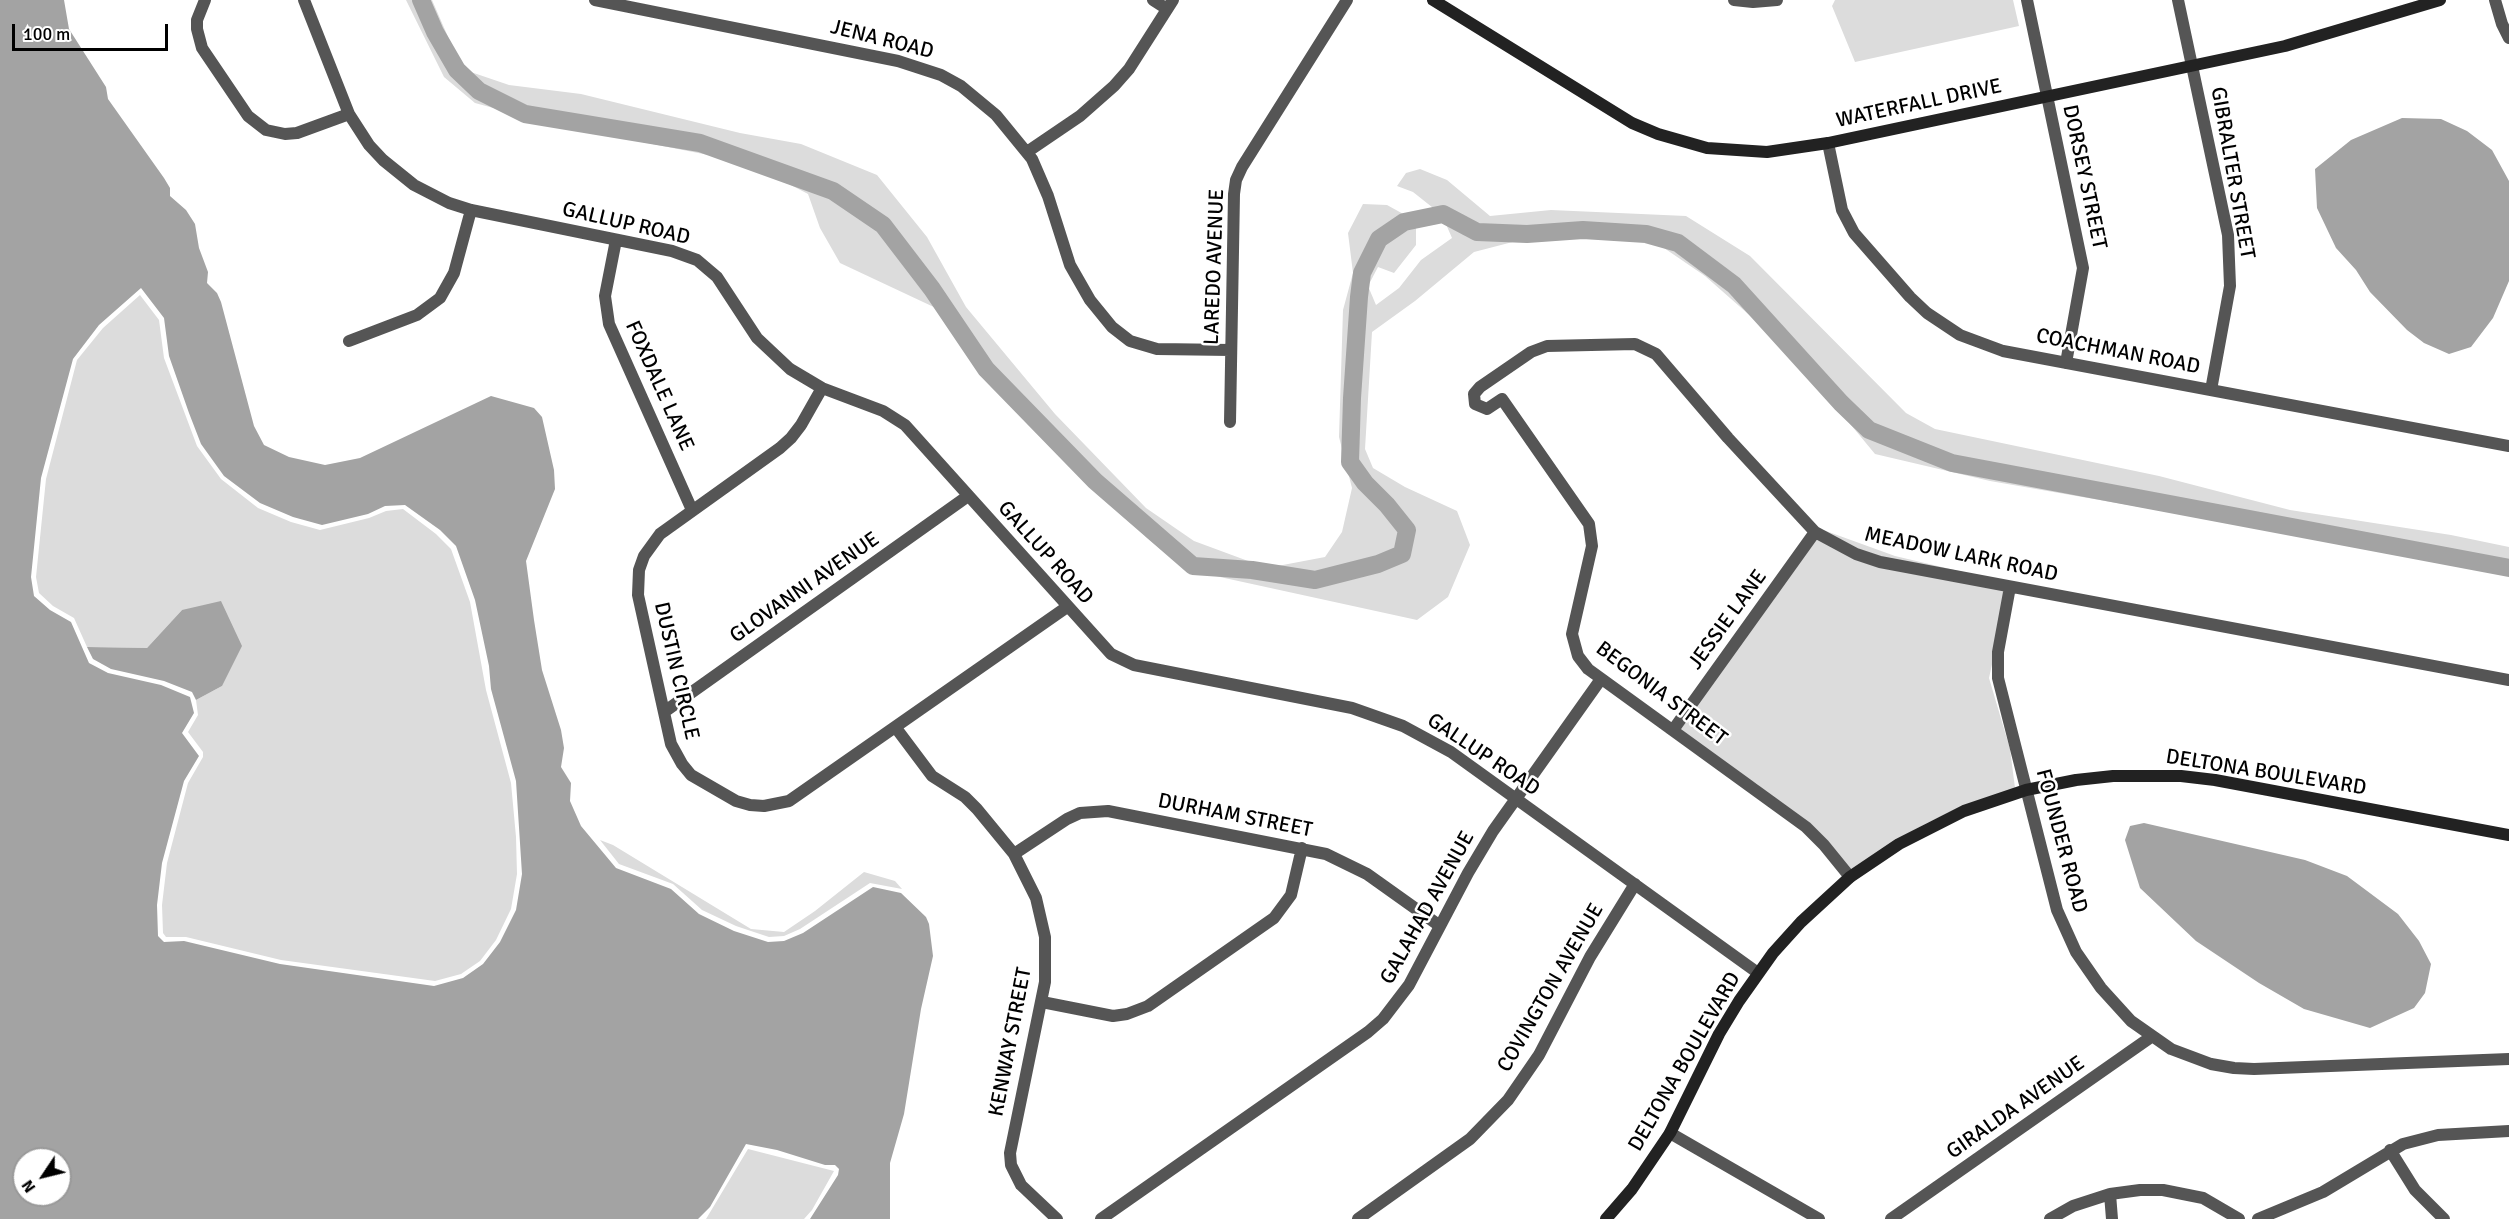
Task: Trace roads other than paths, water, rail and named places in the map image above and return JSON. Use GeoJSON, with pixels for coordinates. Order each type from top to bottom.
{"type":"FeatureCollection","features":[{"type":"Feature","properties":{"kind":"main road","name":"WATERFALL DRIVE"},"geometry":{"type":"LineString","coordinates":[[1433,0],[1606,110],[1658,134],[1707,148],[1736,151],[1776,151],[1828,143],[2048,96],[2315,38],[2440,0]]}},
{"type":"Feature","properties":{"kind":"main road","name":"DELTONA BOULEVARD"},"geometry":{"type":"LineString","coordinates":[[1606,1219],[1632,1189],[1671,1133],[1719,1034],[1758,973],[1801,922],[1850,877],[1899,844],[1964,812],[2026,790],[2076,780],[2113,776],[2181,777],[2215,780],[2509,835]]}},
{"type":"Feature","properties":{"kind":"street"},"geometry":{"type":"LineString","coordinates":[[205,0],[197,20],[202,48],[248,116],[256,124],[274,133],[297,133],[349,114]]}},
{"type":"Feature","properties":{"kind":"street","name":"GALLUP ROAD"},"geometry":{"type":"LineString","coordinates":[[304,0],[349,114],[369,145],[400,175],[431,195],[471,210],[684,254],[706,267],[725,288],[745,322],[772,355],[822,388],[894,417],[905,425],[1103,647],[1134,665],[1329,703],[1377,716],[1434,743],[1515,798],[1758,973]]}},
{"type":"Feature","properties":{"kind":"street","name":"JENA ROAD"},"geometry":{"type":"LineString","coordinates":[[595,0],[920,67],[951,81],[980,99],[1027,152],[1048,196],[1070,265],[1085,293],[1112,327],[1130,341],[1150,348],[1231,350]]}},
{"type":"Feature","properties":{"kind":"street"},"geometry":{"type":"LineString","coordinates":[[1027,152],[1080,116],[1114,86],[1129,69],[1170,4],[1153,0]]}},
{"type":"Feature","properties":{"kind":"street","name":"LAREDO AVENUE"},"geometry":{"type":"LineString","coordinates":[[1230,422],[1236,180],[1347,0]]}},
{"type":"Feature","properties":{"kind":"street"},"geometry":{"type":"LineString","coordinates":[[1734,0],[1753,2],[1777,0]]}},
{"type":"Feature","properties":{"kind":"street","name":"DORSEY STREET"},"geometry":{"type":"LineString","coordinates":[[2027,0],[2083,268],[2066,363]]}},
{"type":"Feature","properties":{"kind":"street","name":"GIBRALTER STREET"},"geometry":{"type":"LineString","coordinates":[[2178,0],[2224,211],[2230,264],[2227,311],[2211,390]]}},
{"type":"Feature","properties":{"kind":"street"},"geometry":{"type":"LineString","coordinates":[[2495,0],[2509,38]]}},
{"type":"Feature","properties":{"kind":"street","name":"COACHMAN ROAD"},"geometry":{"type":"LineString","coordinates":[[1828,143],[1846,221],[1854,233],[1910,297],[1943,325],[1981,344],[2066,363],[2509,446]]}},
{"type":"Feature","properties":{"kind":"street"},"geometry":{"type":"LineString","coordinates":[[349,341],[417,315],[440,298],[454,273],[471,210]]}},
{"type":"Feature","properties":{"kind":"street","name":"FOXDALE LANE"},"geometry":{"type":"LineString","coordinates":[[616,240],[605,296],[609,324],[692,510]]}},
{"type":"Feature","properties":{"kind":"street","name":"MEADOW LARK ROAD"},"geometry":{"type":"LineString","coordinates":[[1475,404],[1474,394],[1480,387],[1531,352],[1547,346],[1635,344],[1656,354],[1728,438],[1815,532],[1856,554],[1880,562],[2509,680]]}},
{"type":"Feature","properties":{"kind":"street","name":"DUSTIN CIRCLE"},"geometry":{"type":"LineString","coordinates":[[822,388],[791,438],[656,539],[644,556],[639,570],[638,596],[663,712],[675,755],[691,775],[736,801],[764,806],[778,804],[799,796],[1067,607]]}},
{"type":"Feature","properties":{"kind":"street","name":"BEGONIA STREET"},"geometry":{"type":"LineString","coordinates":[[1475,404],[1487,409],[1502,399],[1589,524],[1592,546],[1572,634],[1578,656],[1588,669],[1806,827],[1850,877]]}},
{"type":"Feature","properties":{"kind":"street","name":"GLOVANNI AVENUE"},"geometry":{"type":"LineString","coordinates":[[663,712],[968,496]]}},
{"type":"Feature","properties":{"kind":"street","name":"JESSIE LANE"},"geometry":{"type":"LineString","coordinates":[[1673,730],[1815,532]]}},
{"type":"Feature","properties":{"kind":"street","name":"FOUNDER ROAD"},"geometry":{"type":"LineString","coordinates":[[2010,587],[1998,652],[1998,678],[2026,790],[2057,910],[2066,932],[2076,952],[2115,1005],[2151,1037],[2192,1058],[2234,1068],[2509,1059]]}},
{"type":"Feature","properties":{"kind":"street","name":"GALAHAD AVENUE"},"geometry":{"type":"LineString","coordinates":[[1101,1219],[1368,1032],[1398,1001],[1468,873],[1515,798],[1601,679]]}},
{"type":"Feature","properties":{"kind":"street","name":"KENWAY STREET"},"geometry":{"type":"LineString","coordinates":[[896,728],[932,776],[965,797],[1014,854],[1027,877],[1041,917],[1046,959],[1042,1002],[1010,1153],[1011,1165],[1021,1185],[1058,1219]]}},
{"type":"Feature","properties":{"kind":"street","name":"DURHAM STREET"},"geometry":{"type":"LineString","coordinates":[[1014,854],[1067,819],[1094,811],[1108,811],[1326,854],[1367,874],[1440,926]]}},
{"type":"Feature","properties":{"kind":"street"},"geometry":{"type":"LineString","coordinates":[[1042,1002],[1113,1016],[1127,1014],[1148,1006],[1274,918],[1291,895],[1302,848]]}},
{"type":"Feature","properties":{"kind":"street","name":"COVINGTON AVENUE"},"geometry":{"type":"LineString","coordinates":[[1358,1219],[1470,1139],[1508,1100],[1539,1055],[1590,957],[1635,884]]}},
{"type":"Feature","properties":{"kind":"street","name":"GIRALDA AVENUE"},"geometry":{"type":"LineString","coordinates":[[1891,1219],[2151,1037]]}},
{"type":"Feature","properties":{"kind":"street"},"geometry":{"type":"LineString","coordinates":[[2258,1219],[2323,1191],[2390,1150],[2420,1139],[2438,1135],[2509,1131]]}},
{"type":"Feature","properties":{"kind":"street"},"geometry":{"type":"LineString","coordinates":[[1671,1133],[1819,1219]]}},
{"type":"Feature","properties":{"kind":"street"},"geometry":{"type":"LineString","coordinates":[[2390,1150],[2415,1190],[2444,1219]]}},
{"type":"Feature","properties":{"kind":"street"},"geometry":{"type":"LineString","coordinates":[[2050,1219],[2073,1206],[2110,1194],[2140,1190],[2163,1190],[2203,1198],[2240,1219]]}},
{"type":"Feature","properties":{"kind":"street"},"geometry":{"type":"LineString","coordinates":[[2110,1194],[2112,1219]]}},
{"type":"Feature","properties":{"kind":"waterway"},"geometry":{"type":"LineString","coordinates":[[421,0],[435,32],[457,70],[479,91],[525,114],[700,143],[833,191],[883,225],[932,289],[986,369],[1095,481],[1193,566],[1252,570],[1315,580],[1378,564],[1402,554],[1407,530],[1365,483],[1350,462],[1359,297],[1362,273],[1379,239],[1404,222],[1443,214],[1477,232],[1527,234],[1583,230],[1646,234],[1678,243],[1734,285],[1841,403],[1869,430],[1952,463],[2509,568]]}}]}
